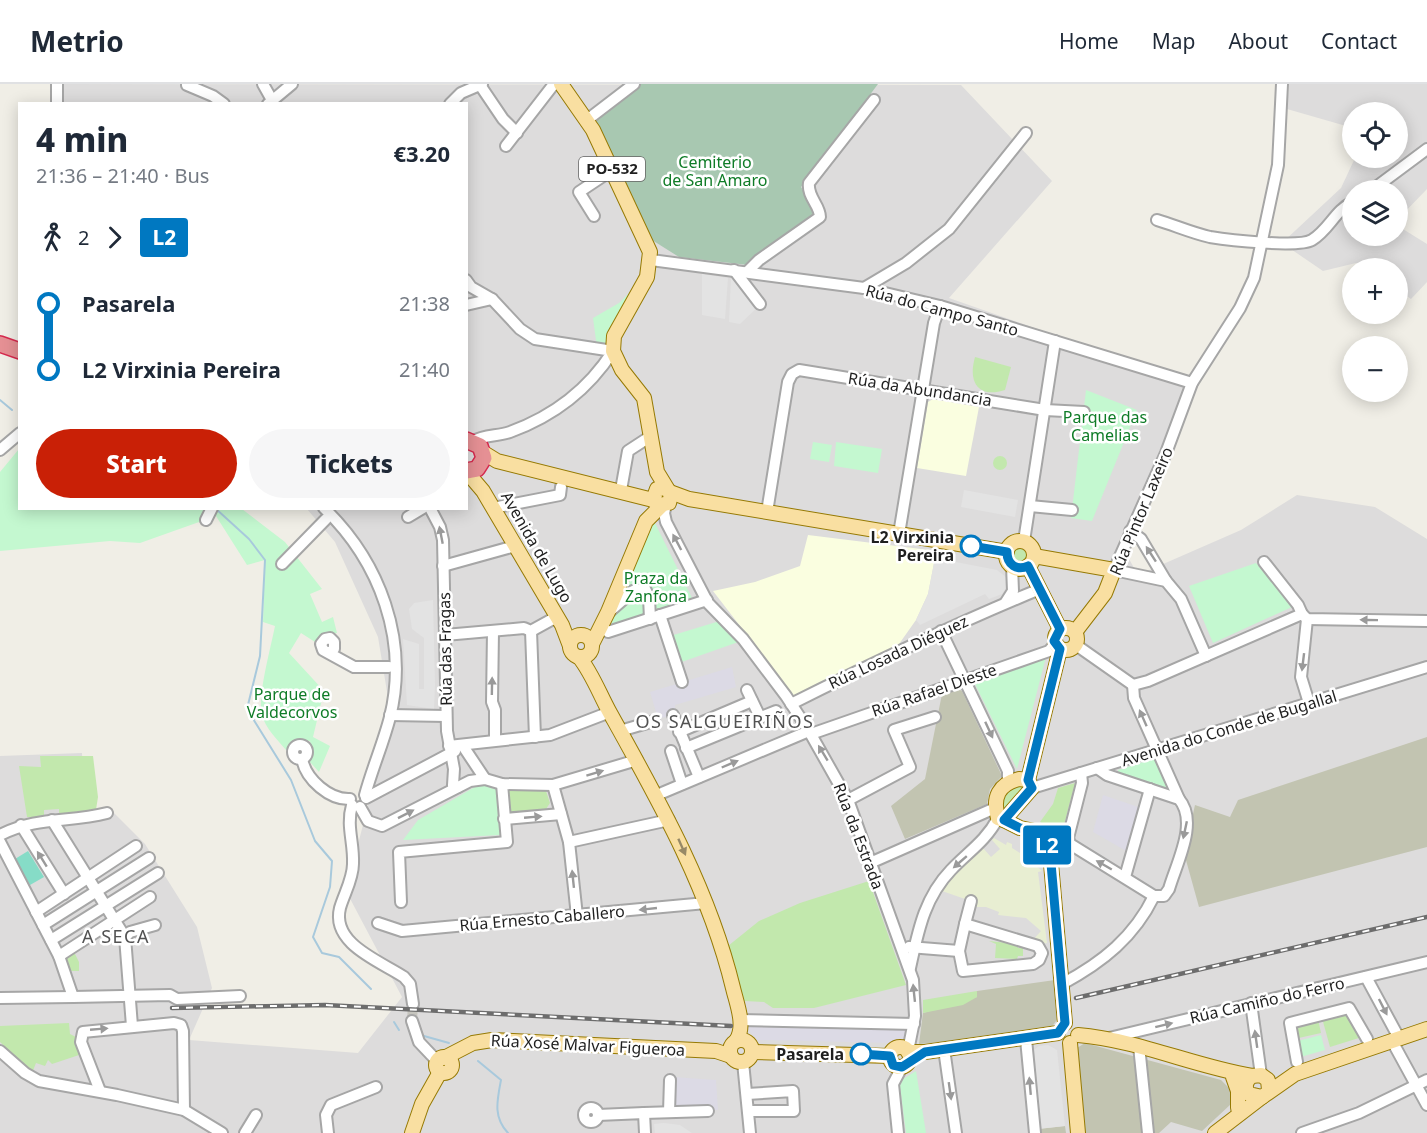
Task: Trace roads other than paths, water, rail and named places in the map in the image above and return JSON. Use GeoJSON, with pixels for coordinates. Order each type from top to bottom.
{"type":"FeatureCollection","features":[{"type":"Feature","properties":{"kind":"highway"},"geometry":{"type":"LineString","coordinates":[[0,342],[18,344]]}},
{"type":"Feature","properties":{"kind":"highway"},"geometry":{"type":"LineString","coordinates":[[0,342],[18,350]]}},
{"type":"Feature","properties":{"kind":"main road","name":"PO-532"},"geometry":{"type":"LineString","coordinates":[[561,84],[587,120],[648,244],[651,261]]}},
{"type":"Feature","properties":{"kind":"main road"},"geometry":{"type":"LineString","coordinates":[[651,261],[647,277],[614,336],[613,351],[622,370],[644,398],[659,498],[647,511],[646,521],[608,612],[601,625],[581,644],[610,712],[657,795],[706,903],[725,958],[740,1020],[741,1033],[736,1051]]}},
{"type":"Feature","properties":{"kind":"main road"},"geometry":{"type":"LineString","coordinates":[[478,457],[659,498],[689,499],[1007,552]]}},
{"type":"Feature","properties":{"kind":"main road","name":"Avenida de Lugo"},"geometry":{"type":"LineString","coordinates":[[478,457],[481,487],[560,622],[581,644]]}},
{"type":"Feature","properties":{"kind":"main road"},"geometry":{"type":"LineString","coordinates":[[1060,629],[1040,590],[1031,561],[1033,549],[1024,542],[1015,542],[1007,552],[1012,566],[1020,568],[1031,561],[1114,570]]}},
{"type":"Feature","properties":{"kind":"main road","name":"Rúa Pintor Laxeiro"},"geometry":{"type":"LineString","coordinates":[[1076,638],[1105,593],[1114,570]]}},
{"type":"Feature","properties":{"kind":"main road"},"geometry":{"type":"LineString","coordinates":[[997,818],[1030,784],[1058,646],[1054,637],[1060,629],[1067,627],[1076,638],[1070,649],[1058,646]]}},
{"type":"Feature","properties":{"kind":"main road"},"geometry":{"type":"LineString","coordinates":[[997,818],[999,790],[1008,782],[1030,784]]}},
{"type":"Feature","properties":{"kind":"main road"},"geometry":{"type":"LineString","coordinates":[[997,818],[1020,828],[1039,832],[1050,852],[1062,984],[1062,1028]]}},
{"type":"Feature","properties":{"kind":"main road"},"geometry":{"type":"LineString","coordinates":[[907,1058],[925,1052],[1026,1039],[1074,1025],[1078,1133]]}},
{"type":"Feature","properties":{"kind":"main road"},"geometry":{"type":"LineString","coordinates":[[1215,1133],[1257,1085],[1427,1029]]}},
{"type":"Feature","properties":{"kind":"main road"},"geometry":{"type":"LineString","coordinates":[[1074,1039],[1107,1038],[1139,1046],[1257,1085]]}},
{"type":"Feature","properties":{"kind":"main road","name":"Rúa Xosé Malvar Figueroa"},"geometry":{"type":"LineString","coordinates":[[412,1133],[422,1104],[443,1063],[458,1050],[474,1043],[492,1040],[890,1056],[896,1048],[907,1058]]}},
{"type":"Feature","properties":{"kind":"main road"},"geometry":{"type":"LineString","coordinates":[[1228,1074],[1238,1091],[1234,1113]]}},
{"type":"Feature","properties":{"kind":"street"},"geometry":{"type":"LineString","coordinates":[[57,84],[57,102]]}},
{"type":"Feature","properties":{"kind":"street"},"geometry":{"type":"LineString","coordinates":[[263,84],[270,102],[292,84]]}},
{"type":"Feature","properties":{"kind":"street"},"geometry":{"type":"LineString","coordinates":[[452,102],[461,93],[481,84],[503,120],[517,133]]}},
{"type":"Feature","properties":{"kind":"street"},"geometry":{"type":"LineString","coordinates":[[506,146],[554,84]]}},
{"type":"Feature","properties":{"kind":"street"},"geometry":{"type":"LineString","coordinates":[[587,120],[634,84]]}},
{"type":"Feature","properties":{"kind":"street","name":"Rúa Pintor Laxeiro"},"geometry":{"type":"LineString","coordinates":[[1114,570],[1166,453],[1192,383],[1249,291],[1279,157],[1282,84]]}},
{"type":"Feature","properties":{"kind":"street"},"geometry":{"type":"LineString","coordinates":[[187,85],[221,102]]}},
{"type":"Feature","properties":{"kind":"street"},"geometry":{"type":"LineString","coordinates":[[747,272],[759,260],[820,218],[820,211],[810,197],[809,183],[874,100]]}},
{"type":"Feature","properties":{"kind":"street"},"geometry":{"type":"LineString","coordinates":[[864,288],[906,262],[949,230],[1026,134]]}},
{"type":"Feature","properties":{"kind":"street"},"geometry":{"type":"LineString","coordinates":[[1385,180],[1427,149]]}},
{"type":"Feature","properties":{"kind":"street"},"geometry":{"type":"LineString","coordinates":[[594,216],[579,192],[612,170]]}},
{"type":"Feature","properties":{"kind":"street"},"geometry":{"type":"LineString","coordinates":[[1157,220],[1211,237],[1261,242],[1310,241],[1342,209]]}},
{"type":"Feature","properties":{"kind":"street","name":"Rúa do Campo Santo"},"geometry":{"type":"LineString","coordinates":[[651,261],[864,288],[940,306],[1192,383]]}},
{"type":"Feature","properties":{"kind":"street"},"geometry":{"type":"LineString","coordinates":[[734,270],[760,304]]}},
{"type":"Feature","properties":{"kind":"street"},"geometry":{"type":"LineString","coordinates":[[468,282],[471,287],[492,299],[520,329],[535,339],[613,351],[591,383],[575,397],[540,418],[496,435],[478,457]]}},
{"type":"Feature","properties":{"kind":"street"},"geometry":{"type":"LineString","coordinates":[[468,305],[492,299]]}},
{"type":"Feature","properties":{"kind":"street"},"geometry":{"type":"LineString","coordinates":[[899,534],[934,323],[940,306]]}},
{"type":"Feature","properties":{"kind":"street"},"geometry":{"type":"LineString","coordinates":[[1024,542],[1055,341]]}},
{"type":"Feature","properties":{"kind":"street","name":"Rúa da Abundancia"},"geometry":{"type":"LineString","coordinates":[[767,512],[789,382],[795,372],[807,370],[1045,410],[1084,412]]}},
{"type":"Feature","properties":{"kind":"street"},"geometry":{"type":"LineString","coordinates":[[0,441],[18,428]]}},
{"type":"Feature","properties":{"kind":"street"},"geometry":{"type":"LineString","coordinates":[[0,450],[18,435]]}},
{"type":"Feature","properties":{"kind":"street"},"geometry":{"type":"LineString","coordinates":[[621,490],[628,451],[651,436]]}},
{"type":"Feature","properties":{"kind":"street"},"geometry":{"type":"LineString","coordinates":[[494,508],[560,495],[561,487]]}},
{"type":"Feature","properties":{"kind":"street","name":"Rúa da Estrada"},"geometry":{"type":"LineString","coordinates":[[659,498],[666,522],[707,600],[716,614],[743,639],[791,704],[849,800],[910,970],[915,998],[913,1030],[907,1058],[893,1083],[898,1133]]}},
{"type":"Feature","properties":{"kind":"street"},"geometry":{"type":"LineString","coordinates":[[1030,506],[1072,510]]}},
{"type":"Feature","properties":{"kind":"street"},"geometry":{"type":"LineString","coordinates":[[206,520],[211,510]]}},
{"type":"Feature","properties":{"kind":"street"},"geometry":{"type":"LineString","coordinates":[[408,518],[420,510]]}},
{"type":"Feature","properties":{"kind":"street","name":"Rúa das Fragas"},"geometry":{"type":"LineString","coordinates":[[431,510],[440,527],[447,716],[453,784],[458,787]]}},
{"type":"Feature","properties":{"kind":"street"},"geometry":{"type":"LineString","coordinates":[[282,564],[325,514]]}},
{"type":"Feature","properties":{"kind":"street"},"geometry":{"type":"LineString","coordinates":[[325,514],[360,560],[375,590],[387,635],[389,667],[384,714],[348,829],[352,871],[339,910],[338,925],[343,936],[353,945],[404,977],[410,984],[413,1004]]}},
{"type":"Feature","properties":{"kind":"street"},"geometry":{"type":"LineString","coordinates":[[325,514],[343,527],[365,557],[387,608],[395,652],[390,715],[370,781],[358,799]]}},
{"type":"Feature","properties":{"kind":"street"},"geometry":{"type":"LineString","coordinates":[[1130,531],[1141,539],[1166,581],[1181,599],[1206,656]]}},
{"type":"Feature","properties":{"kind":"street"},"geometry":{"type":"LineString","coordinates":[[443,566],[515,546]]}},
{"type":"Feature","properties":{"kind":"street"},"geometry":{"type":"LineString","coordinates":[[1264,562],[1305,617],[1302,677],[1309,703]]}},
{"type":"Feature","properties":{"kind":"street"},"geometry":{"type":"LineString","coordinates":[[1006,602],[1013,591],[1012,566]]}},
{"type":"Feature","properties":{"kind":"street"},"geometry":{"type":"LineString","coordinates":[[1114,570],[1166,581]]}},
{"type":"Feature","properties":{"kind":"street"},"geometry":{"type":"LineString","coordinates":[[608,612],[633,591],[645,589],[682,682]]}},
{"type":"Feature","properties":{"kind":"street","name":"Rúa Losada Diéguez"},"geometry":{"type":"LineString","coordinates":[[791,704],[941,631],[1006,602],[1040,590]]}},
{"type":"Feature","properties":{"kind":"street"},"geometry":{"type":"LineString","coordinates":[[601,625],[608,632],[707,600]]}},
{"type":"Feature","properties":{"kind":"street"},"geometry":{"type":"LineString","coordinates":[[1076,638],[1133,685],[1140,685],[1305,617],[1427,621]]}},
{"type":"Feature","properties":{"kind":"street"},"geometry":{"type":"LineString","coordinates":[[531,631],[551,620],[560,622]]}},
{"type":"Feature","properties":{"kind":"street"},"geometry":{"type":"LineString","coordinates":[[445,635],[524,628],[531,631]]}},
{"type":"Feature","properties":{"kind":"street"},"geometry":{"type":"LineString","coordinates":[[493,631],[492,702],[495,710],[495,740]]}},
{"type":"Feature","properties":{"kind":"street"},"geometry":{"type":"LineString","coordinates":[[531,631],[535,737]]}},
{"type":"Feature","properties":{"kind":"street"},"geometry":{"type":"LineString","coordinates":[[941,631],[1008,771],[1008,782]]}},
{"type":"Feature","properties":{"kind":"street","name":"Rúa Rafael Dieste"},"geometry":{"type":"LineString","coordinates":[[657,795],[810,732],[1058,646]]}},
{"type":"Feature","properties":{"kind":"street"},"geometry":{"type":"LineString","coordinates":[[330,652],[341,662],[354,667],[389,667]]}},
{"type":"Feature","properties":{"kind":"street","name":"Avenida do Conde de Bugallal"},"geometry":{"type":"LineString","coordinates":[[1030,784],[1081,773],[1427,667]]}},
{"type":"Feature","properties":{"kind":"street"},"geometry":{"type":"LineString","coordinates":[[1081,773],[1082,783],[1068,842],[1154,896],[1161,897],[1167,894],[1187,828],[1186,809],[1179,799],[1134,698],[1133,685]]}},
{"type":"Feature","properties":{"kind":"street"},"geometry":{"type":"LineString","coordinates":[[747,690],[760,717]]}},
{"type":"Feature","properties":{"kind":"street"},"geometry":{"type":"LineString","coordinates":[[679,732],[752,701]]}},
{"type":"Feature","properties":{"kind":"street"},"geometry":{"type":"LineString","coordinates":[[686,748],[776,711]]}},
{"type":"Feature","properties":{"kind":"street"},"geometry":{"type":"LineString","coordinates":[[302,759],[303,765],[323,791],[336,798],[358,799],[395,783],[450,750],[495,740],[550,735],[610,712]]}},
{"type":"Feature","properties":{"kind":"street"},"geometry":{"type":"LineString","coordinates":[[390,715],[447,716]]}},
{"type":"Feature","properties":{"kind":"street"},"geometry":{"type":"LineString","coordinates":[[673,715],[699,777]]}},
{"type":"Feature","properties":{"kind":"street"},"geometry":{"type":"LineString","coordinates":[[849,800],[910,767],[894,730],[936,717]]}},
{"type":"Feature","properties":{"kind":"street"},"geometry":{"type":"LineString","coordinates":[[620,731],[654,721]]}},
{"type":"Feature","properties":{"kind":"street"},"geometry":{"type":"LineString","coordinates":[[463,746],[485,779]]}},
{"type":"Feature","properties":{"kind":"street"},"geometry":{"type":"LineString","coordinates":[[671,751],[682,784]]}},
{"type":"Feature","properties":{"kind":"street"},"geometry":{"type":"LineString","coordinates":[[358,799],[368,821],[382,826],[470,781],[485,779],[502,784],[553,785],[637,760]]}},
{"type":"Feature","properties":{"kind":"street"},"geometry":{"type":"LineString","coordinates":[[1097,768],[1107,775],[1179,799]]}},
{"type":"Feature","properties":{"kind":"street"},"geometry":{"type":"LineString","coordinates":[[370,781],[379,787],[390,782],[395,783]]}},
{"type":"Feature","properties":{"kind":"street"},"geometry":{"type":"LineString","coordinates":[[401,902],[399,852],[507,842],[502,784]]}},
{"type":"Feature","properties":{"kind":"street"},"geometry":{"type":"LineString","coordinates":[[553,785],[569,842],[577,916]]}},
{"type":"Feature","properties":{"kind":"street"},"geometry":{"type":"LineString","coordinates":[[1125,877],[1150,789]]}},
{"type":"Feature","properties":{"kind":"street"},"geometry":{"type":"LineString","coordinates":[[0,835],[21,825],[52,820],[84,819],[107,813]]}},
{"type":"Feature","properties":{"kind":"street"},"geometry":{"type":"LineString","coordinates":[[504,819],[561,814]]}},
{"type":"Feature","properties":{"kind":"street"},"geometry":{"type":"LineString","coordinates":[[870,863],[978,816],[997,818]]}},
{"type":"Feature","properties":{"kind":"street"},"geometry":{"type":"LineString","coordinates":[[978,816],[986,821],[997,818]]}},
{"type":"Feature","properties":{"kind":"street"},"geometry":{"type":"LineString","coordinates":[[910,970],[919,926],[929,899],[951,870],[985,840],[997,818]]}},
{"type":"Feature","properties":{"kind":"street"},"geometry":{"type":"LineString","coordinates":[[52,820],[125,937],[132,1026]]}},
{"type":"Feature","properties":{"kind":"street"},"geometry":{"type":"LineString","coordinates":[[569,842],[669,820]]}},
{"type":"Feature","properties":{"kind":"street"},"geometry":{"type":"LineString","coordinates":[[21,825],[64,894]]}},
{"type":"Feature","properties":{"kind":"street"},"geometry":{"type":"LineString","coordinates":[[0,842],[59,956],[73,997]]}},
{"type":"Feature","properties":{"kind":"street"},"geometry":{"type":"LineString","coordinates":[[36,912],[136,846]]}},
{"type":"Feature","properties":{"kind":"street"},"geometry":{"type":"LineString","coordinates":[[43,925],[149,858]]}},
{"type":"Feature","properties":{"kind":"street"},"geometry":{"type":"LineString","coordinates":[[51,940],[158,873]]}},
{"type":"Feature","properties":{"kind":"street"},"geometry":{"type":"LineString","coordinates":[[1062,984],[1119,948],[1144,916],[1154,896]]}},
{"type":"Feature","properties":{"kind":"street"},"geometry":{"type":"LineString","coordinates":[[59,956],[150,897]]}},
{"type":"Feature","properties":{"kind":"street"},"geometry":{"type":"LineString","coordinates":[[965,924],[1028,941],[1038,946],[1042,953],[1039,960],[1033,964],[963,971],[959,951],[965,924],[971,901]]}},
{"type":"Feature","properties":{"kind":"street","name":"Rúa Ernesto Caballero"},"geometry":{"type":"LineString","coordinates":[[378,923],[402,931],[706,903]]}},
{"type":"Feature","properties":{"kind":"street"},"geometry":{"type":"LineString","coordinates":[[125,937],[130,933],[155,925]]}},
{"type":"Feature","properties":{"kind":"street"},"geometry":{"type":"LineString","coordinates":[[900,944],[914,948],[959,951]]}},
{"type":"Feature","properties":{"kind":"street","name":"Rúa Camiño do Ferro"},"geometry":{"type":"LineString","coordinates":[[1107,1038],[1427,962]]}},
{"type":"Feature","properties":{"kind":"street"},"geometry":{"type":"LineString","coordinates":[[1366,977],[1427,1105]]}},
{"type":"Feature","properties":{"kind":"street"},"geometry":{"type":"LineString","coordinates":[[0,998],[170,994],[177,999],[240,996]]}},
{"type":"Feature","properties":{"kind":"street"},"geometry":{"type":"LineString","coordinates":[[1251,1003],[1257,1085]]}},
{"type":"Feature","properties":{"kind":"street"},"geometry":{"type":"LineString","coordinates":[[1297,1062],[1290,1023],[1349,1008],[1367,1039]]}},
{"type":"Feature","properties":{"kind":"street"},"geometry":{"type":"LineString","coordinates":[[740,1020],[913,1030],[914,1044],[925,1052]]}},
{"type":"Feature","properties":{"kind":"street"},"geometry":{"type":"LineString","coordinates":[[412,1021],[419,1042],[443,1063]]}},
{"type":"Feature","properties":{"kind":"street"},"geometry":{"type":"LineString","coordinates":[[100,1091],[81,1036],[88,1030],[174,1023],[181,1026],[183,1031],[184,1110]]}},
{"type":"Feature","properties":{"kind":"street"},"geometry":{"type":"LineString","coordinates":[[1026,1039],[1035,1133]]}},
{"type":"Feature","properties":{"kind":"street"},"geometry":{"type":"LineString","coordinates":[[1139,1046],[1148,1133]]}},
{"type":"Feature","properties":{"kind":"street"},"geometry":{"type":"LineString","coordinates":[[944,1049],[956,1133]]}},
{"type":"Feature","properties":{"kind":"street"},"geometry":{"type":"LineString","coordinates":[[0,1051],[35,1079],[184,1110],[222,1133]]}},
{"type":"Feature","properties":{"kind":"street"},"geometry":{"type":"LineString","coordinates":[[736,1051],[747,1094],[750,1133]]}},
{"type":"Feature","properties":{"kind":"street"},"geometry":{"type":"LineString","coordinates":[[669,1112],[670,1080]]}},
{"type":"Feature","properties":{"kind":"street"},"geometry":{"type":"LineString","coordinates":[[1305,1132],[1359,1113],[1427,1080]]}},
{"type":"Feature","properties":{"kind":"street"},"geometry":{"type":"LineString","coordinates":[[328,1133],[326,1115],[332,1105],[376,1087]]}},
{"type":"Feature","properties":{"kind":"street"},"geometry":{"type":"LineString","coordinates":[[747,1094],[793,1091],[794,1111],[749,1112]]}},
{"type":"Feature","properties":{"kind":"street"},"geometry":{"type":"LineString","coordinates":[[598,1115],[708,1111]]}},
{"type":"Feature","properties":{"kind":"street"},"geometry":{"type":"LineString","coordinates":[[644,1113],[645,1133]]}},
{"type":"Feature","properties":{"kind":"street"},"geometry":{"type":"LineString","coordinates":[[245,1133],[256,1115]]}},
{"type":"Feature","properties":{"kind":"waterway"},"geometry":{"type":"LineString","coordinates":[[0,400],[12,410]]}},
{"type":"Feature","properties":{"kind":"waterway"},"geometry":{"type":"LineString","coordinates":[[217,510],[249,539],[265,560],[260,656],[247,709],[291,780],[315,841],[332,861],[330,887],[313,937],[322,953],[339,957],[371,989]]}},
{"type":"Feature","properties":{"kind":"waterway"},"geometry":{"type":"LineString","coordinates":[[394,1022],[399,1030]]}},
{"type":"Feature","properties":{"kind":"waterway"},"geometry":{"type":"LineString","coordinates":[[424,1036],[449,1043]]}},
{"type":"Feature","properties":{"kind":"waterway"},"geometry":{"type":"LineString","coordinates":[[478,1061],[501,1080],[497,1108],[500,1121],[508,1133]]}},
{"type":"Feature","properties":{"kind":"tunnel"},"geometry":{"type":"LineString","coordinates":[[412,1021],[413,1004]]}},
{"type":"Feature","properties":{"kind":"railway"},"geometry":{"type":"LineString","coordinates":[[1076,998],[1427,917]]}},
{"type":"Feature","properties":{"kind":"railway"},"geometry":{"type":"LineString","coordinates":[[172,1008],[325,1005],[731,1026]]}},
{"type":"Feature","properties":{"kind":"place","name":"L2 Virxinia Pereira"},"geometry":{"type":"Point","coordinates":[971,546]}},
{"type":"Feature","properties":{"kind":"place","name":"Pasarela"},"geometry":{"type":"Point","coordinates":[861,1054]}},
{"type":"Feature","properties":{"kind":"district","name":"OS SALGUEIRIÑOS"},"geometry":{"type":"Point","coordinates":[725,722]}},
{"type":"Feature","properties":{"kind":"district","name":"A SECA"},"geometry":{"type":"Point","coordinates":[116,937]}},
{"type":"Feature","properties":{"kind":"park label","name":"Cemiterio de San Amaro"},"geometry":{"type":"Point","coordinates":[715,171]}},
{"type":"Feature","properties":{"kind":"park label","name":"Parque das Camelias"},"geometry":{"type":"Point","coordinates":[1105,426]}},
{"type":"Feature","properties":{"kind":"park label","name":"Praza da Zanfona"},"geometry":{"type":"Point","coordinates":[656,587]}},
{"type":"Feature","properties":{"kind":"park label","name":"Parque de Valdecorvos"},"geometry":{"type":"Point","coordinates":[292,703]}}]}
